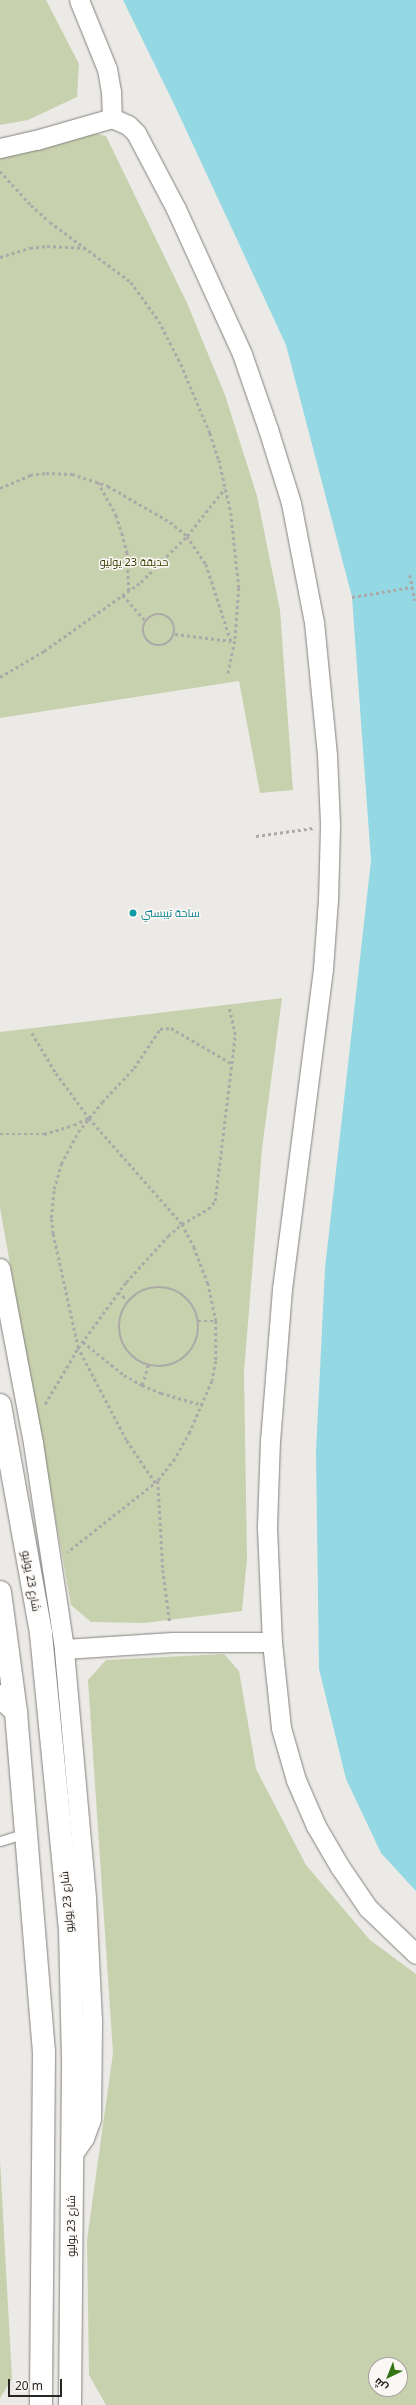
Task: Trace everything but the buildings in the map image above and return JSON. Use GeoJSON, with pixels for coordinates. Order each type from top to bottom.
{"type":"FeatureCollection","features":[{"type":"Feature","properties":{"kind":"main road","name":"شارع 23 يوليو"},"geometry":{"type":"LineString","coordinates":[[0,1405],[41,1634],[70,1929],[73,2063],[71,2404]]}},
{"type":"Feature","properties":{"kind":"main road"},"geometry":{"type":"LineString","coordinates":[[0,1599],[16,1712],[44,2052],[41,2405]]}},
{"type":"Feature","properties":{"kind":"main road"},"geometry":{"type":"LineString","coordinates":[[0,1696],[16,1712]]}},
{"type":"Feature","properties":{"kind":"main road"},"geometry":{"type":"LineString","coordinates":[[30,2405],[41,2372]]}},
{"type":"Feature","properties":{"kind":"street"},"geometry":{"type":"LineString","coordinates":[[79,0],[107,69],[111,91],[112,118]]}},
{"type":"Feature","properties":{"kind":"street"},"geometry":{"type":"LineString","coordinates":[[0,148],[36,140],[112,118],[128,125],[136,134],[176,209],[242,354],[268,429],[290,503],[314,622],[327,755],[330,825],[328,899],[322,969],[282,1289],[270,1440],[267,1528],[272,1642],[281,1728],[296,1780],[316,1826],[368,1908],[416,1954]]}},
{"type":"Feature","properties":{"kind":"street"},"geometry":{"type":"LineString","coordinates":[[0,1268],[36,1460],[64,1649],[86,1897],[92,2020],[92,2120],[84,2138],[72,2155]]}},
{"type":"Feature","properties":{"kind":"street"},"geometry":{"type":"LineString","coordinates":[[11,1464],[36,1460]]}},
{"type":"Feature","properties":{"kind":"street"},"geometry":{"type":"LineString","coordinates":[[64,1649],[173,1642],[272,1642]]}},
{"type":"Feature","properties":{"kind":"lane"},"geometry":{"type":"LineString","coordinates":[[0,1840],[27,1833]]}},
{"type":"Feature","properties":{"kind":"path"},"geometry":{"type":"LineString","coordinates":[[0,171],[31,206],[131,282],[159,321],[198,402],[219,460],[236,550],[239,588],[235,641],[228,674]]}},
{"type":"Feature","properties":{"kind":"path"},"geometry":{"type":"LineString","coordinates":[[0,257],[25,249],[47,246],[86,248]]}},
{"type":"Feature","properties":{"kind":"path"},"geometry":{"type":"LineString","coordinates":[[0,488],[14,480],[46,473],[72,474],[97,481],[170,522],[186,536],[206,564],[231,641]]}},
{"type":"Feature","properties":{"kind":"path"},"geometry":{"type":"LineString","coordinates":[[97,481],[116,515],[122,533],[128,559],[129,591]]}},
{"type":"Feature","properties":{"kind":"path"},"geometry":{"type":"LineString","coordinates":[[0,676],[44,651],[141,582],[186,536],[225,487]]}},
{"type":"Feature","properties":{"kind":"path"},"geometry":{"type":"LineString","coordinates":[[410,575],[415,601]]}},
{"type":"Feature","properties":{"kind":"path"},"geometry":{"type":"LineString","coordinates":[[352,597],[412,587]]}},
{"type":"Feature","properties":{"kind":"path"},"geometry":{"type":"LineString","coordinates":[[123,595],[145,620]]}},
{"type":"Feature","properties":{"kind":"path"},"geometry":{"type":"LineString","coordinates":[[155,614],[166,615],[174,623],[175,634],[172,640],[163,646],[151,645],[144,637],[142,631],[145,620],[155,614]]}},
{"type":"Feature","properties":{"kind":"path"},"geometry":{"type":"LineString","coordinates":[[175,634],[235,641]]}},
{"type":"Feature","properties":{"kind":"path"},"geometry":{"type":"LineString","coordinates":[[256,836],[330,825]]}},
{"type":"Feature","properties":{"kind":"path"},"geometry":{"type":"LineString","coordinates":[[30,1431],[78,1348],[118,1292],[149,1255],[182,1224],[208,1209],[216,1198],[234,1028],[229,1006]]}},
{"type":"Feature","properties":{"kind":"path"},"geometry":{"type":"LineString","coordinates":[[154,1483],[126,1440],[78,1348],[53,1234],[52,1202],[61,1164],[89,1118],[134,1068],[158,1032],[164,1028],[171,1028],[231,1063]]}},
{"type":"Feature","properties":{"kind":"path"},"geometry":{"type":"LineString","coordinates":[[32,1033],[56,1073],[89,1118],[182,1224],[194,1247],[208,1283],[216,1321],[216,1361],[212,1381],[183,1446],[158,1481],[52,1565]]}},
{"type":"Feature","properties":{"kind":"path"},"geometry":{"type":"LineString","coordinates":[[0,1134],[44,1134],[64,1129],[89,1118]]}},
{"type":"Feature","properties":{"kind":"path"},"geometry":{"type":"LineString","coordinates":[[165,1288],[174,1291],[190,1303],[198,1321],[196,1341],[185,1357],[168,1366],[148,1365],[131,1355],[120,1338],[120,1318],[129,1301],[136,1294],[150,1289],[165,1288]]}},
{"type":"Feature","properties":{"kind":"path"},"geometry":{"type":"LineString","coordinates":[[118,1292],[129,1301]]}},
{"type":"Feature","properties":{"kind":"path"},"geometry":{"type":"LineString","coordinates":[[198,1321],[216,1321]]}},
{"type":"Feature","properties":{"kind":"path"},"geometry":{"type":"LineString","coordinates":[[82,1342],[124,1375],[142,1385],[161,1393],[202,1405]]}},
{"type":"Feature","properties":{"kind":"path"},"geometry":{"type":"LineString","coordinates":[[142,1385],[148,1365]]}},
{"type":"Feature","properties":{"kind":"path"},"geometry":{"type":"LineString","coordinates":[[158,1481],[162,1570],[173,1642]]}},
{"type":"Feature","properties":{"kind":"green space"},"geometry":{"type":"Polygon","coordinates":[[[0,0],[46,0],[79,64],[77,97],[28,120],[0,125],[0,0]]]}},
{"type":"Feature","properties":{"kind":"green space","name":"حديقة 23 يوليو"},"geometry":{"type":"Polygon","coordinates":[[[89,132],[106,136],[187,303],[225,395],[257,496],[280,610],[293,790],[260,793],[239,681],[0,718],[0,157],[89,132]]]}},
{"type":"Feature","properties":{"kind":"green space"},"geometry":{"type":"Polygon","coordinates":[[[282,998],[262,1149],[244,1372],[247,1558],[242,1611],[144,1623],[91,1622],[71,1605],[0,1208],[0,1032],[282,998]]]}},
{"type":"Feature","properties":{"kind":"green space"},"geometry":{"type":"Polygon","coordinates":[[[224,1654],[239,1671],[256,1769],[306,1865],[370,1940],[416,1974],[416,2405],[106,2405],[89,2375],[87,2240],[113,2053],[88,1680],[106,1660],[224,1654]]]}},
{"type":"Feature","properties":{"kind":"green space"},"geometry":{"type":"Polygon","coordinates":[[[0,2159],[12,2379],[0,2398],[0,2159]]]}},
{"type":"Feature","properties":{"kind":"water"},"geometry":{"type":"Polygon","coordinates":[[[123,0],[416,0],[416,1891],[381,1853],[346,1779],[319,1669],[316,1452],[325,1268],[371,861],[352,597],[286,345],[175,106],[123,0]]]}},
{"type":"Feature","properties":{"kind":"place","name":"ساحة تيبستي"},"geometry":{"type":"Point","coordinates":[133,913]}}]}
